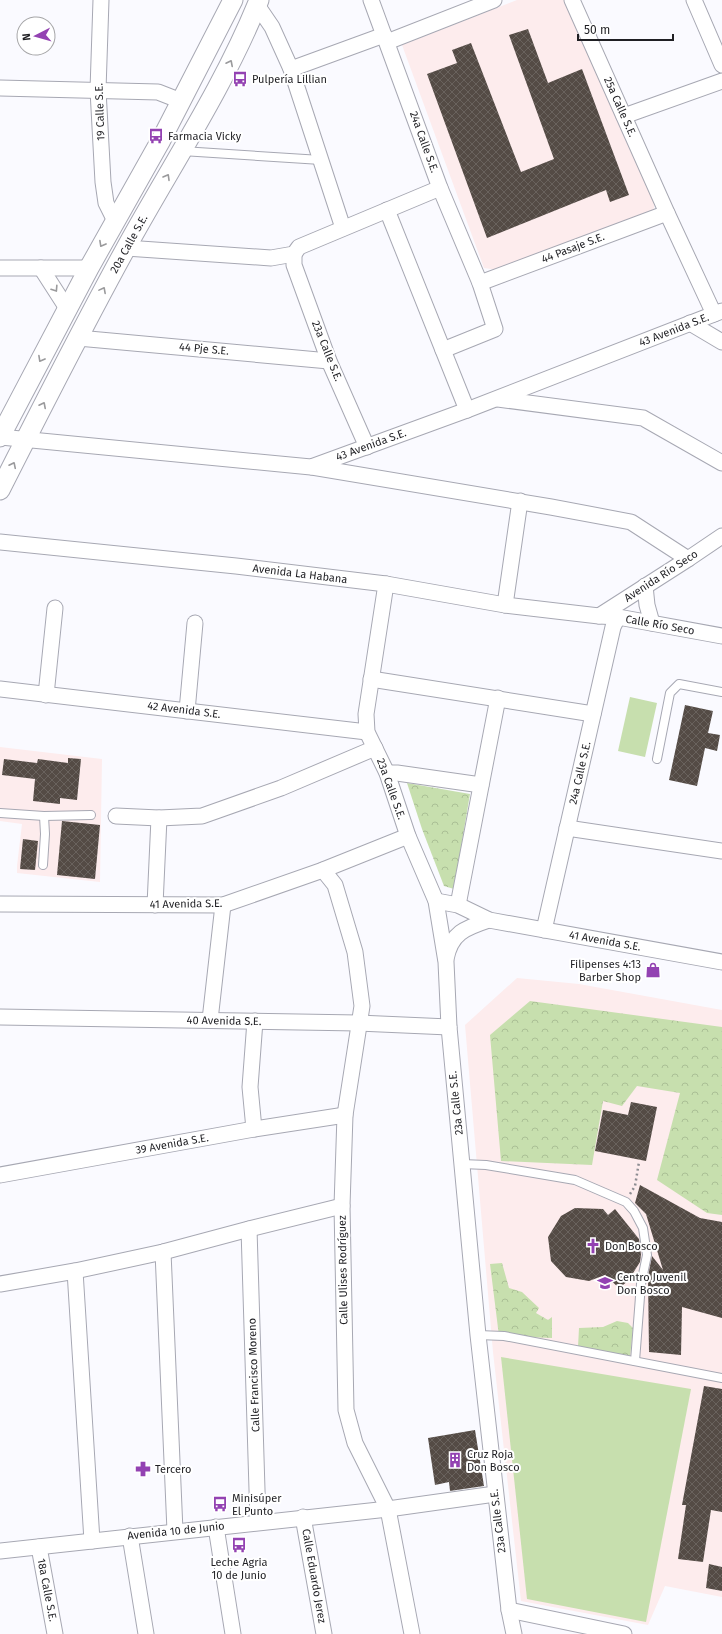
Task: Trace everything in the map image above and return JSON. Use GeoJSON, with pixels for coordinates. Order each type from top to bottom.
{"type":"FeatureCollection","features":[{"type":"Feature","properties":{"kind":"street","name":"19 Calle S.E."},"geometry":{"type":"LineString","coordinates":[[101,0],[98,90],[103,182],[106,203],[115,221]]}},
{"type":"Feature","properties":{"kind":"street"},"geometry":{"type":"LineString","coordinates":[[0,437],[89,268],[161,140],[233,0]]}},
{"type":"Feature","properties":{"kind":"street","name":"24a Calle S.E."},"geometry":{"type":"LineString","coordinates":[[371,0],[440,188],[480,283],[495,329],[443,350]]}},
{"type":"Feature","properties":{"kind":"street","name":"25a Calle S.E."},"geometry":{"type":"LineString","coordinates":[[572,0],[667,213],[718,312]]}},
{"type":"Feature","properties":{"kind":"street"},"geometry":{"type":"LineString","coordinates":[[694,0],[722,65]]}},
{"type":"Feature","properties":{"kind":"street"},"geometry":{"type":"LineString","coordinates":[[291,69],[385,39],[485,2]]}},
{"type":"Feature","properties":{"kind":"street"},"geometry":{"type":"LineString","coordinates":[[258,3],[272,27],[291,69],[344,228]]}},
{"type":"Feature","properties":{"kind":"street","name":"20a Calle S.E."},"geometry":{"type":"LineString","coordinates":[[0,490],[126,248],[231,62],[258,3]]}},
{"type":"Feature","properties":{"kind":"street"},"geometry":{"type":"LineString","coordinates":[[624,116],[722,81]]}},
{"type":"Feature","properties":{"kind":"street"},"geometry":{"type":"LineString","coordinates":[[0,88],[158,92],[181,101]]}},
{"type":"Feature","properties":{"kind":"street"},"geometry":{"type":"LineString","coordinates":[[126,248],[271,258],[294,254],[299,247],[440,188]]}},
{"type":"Feature","properties":{"kind":"street"},"geometry":{"type":"LineString","coordinates":[[387,210],[467,410]]}},
{"type":"Feature","properties":{"kind":"street","name":"44 Pasaje S.E."},"geometry":{"type":"LineString","coordinates":[[480,283],[667,213]]}},
{"type":"Feature","properties":{"kind":"street","name":"23a Calle S.E."},"geometry":{"type":"LineString","coordinates":[[294,254],[294,265],[330,361],[367,447]]}},
{"type":"Feature","properties":{"kind":"street"},"geometry":{"type":"LineString","coordinates":[[0,268],[89,268]]}},
{"type":"Feature","properties":{"kind":"street"},"geometry":{"type":"LineString","coordinates":[[41,268],[68,310]]}},
{"type":"Feature","properties":{"kind":"street","name":"43 Avenida S.E."},"geometry":{"type":"LineString","coordinates":[[0,437],[311,467],[467,410],[718,312]]}},
{"type":"Feature","properties":{"kind":"street"},"geometry":{"type":"LineString","coordinates":[[690,323],[722,342]]}},
{"type":"Feature","properties":{"kind":"street","name":"44 Pje S.E."},"geometry":{"type":"LineString","coordinates":[[78,338],[330,361]]}},
{"type":"Feature","properties":{"kind":"street"},"geometry":{"type":"LineString","coordinates":[[495,399],[643,418],[722,464]]}},
{"type":"Feature","properties":{"kind":"street"},"geometry":{"type":"LineString","coordinates":[[311,467],[520,501],[631,522],[688,559]]}},
{"type":"Feature","properties":{"kind":"street"},"geometry":{"type":"LineString","coordinates":[[505,605],[520,501]]}},
{"type":"Feature","properties":{"kind":"street","name":"Avenida Río Seco"},"geometry":{"type":"LineString","coordinates":[[599,616],[722,536]]}},
{"type":"Feature","properties":{"kind":"street","name":"Avenida La Habana"},"geometry":{"type":"LineString","coordinates":[[0,542],[236,566],[386,584],[505,605],[599,616]]}},
{"type":"Feature","properties":{"kind":"street","name":"23a Calle S.E."},"geometry":{"type":"LineString","coordinates":[[386,584],[370,679],[366,714],[367,732],[387,773],[408,836],[436,901],[446,962],[449,1027],[478,1335],[495,1494],[509,1610],[514,1634]]}},
{"type":"Feature","properties":{"kind":"street"},"geometry":{"type":"LineString","coordinates":[[645,586],[647,605],[652,623]]}},
{"type":"Feature","properties":{"kind":"street"},"geometry":{"type":"LineString","coordinates":[[46,695],[55,608]]}},
{"type":"Feature","properties":{"kind":"street","name":"Calle Río Seco"},"geometry":{"type":"LineString","coordinates":[[599,616],[618,617],[722,636]]}},
{"type":"Feature","properties":{"kind":"street","name":"24a Calle S.E."},"geometry":{"type":"LineString","coordinates":[[544,930],[613,627],[618,617]]}},
{"type":"Feature","properties":{"kind":"street"},"geometry":{"type":"LineString","coordinates":[[187,711],[195,623]]}},
{"type":"Feature","properties":{"kind":"street"},"geometry":{"type":"LineString","coordinates":[[370,679],[593,714]]}},
{"type":"Feature","properties":{"kind":"street","name":"42 Avenida S.E."},"geometry":{"type":"LineString","coordinates":[[0,689],[367,732]]}},
{"type":"Feature","properties":{"kind":"street"},"geometry":{"type":"LineString","coordinates":[[458,905],[498,698]]}},
{"type":"Feature","properties":{"kind":"street"},"geometry":{"type":"LineString","coordinates":[[116,816],[159,818],[202,816],[281,788],[375,748]]}},
{"type":"Feature","properties":{"kind":"street"},"geometry":{"type":"LineString","coordinates":[[387,773],[397,773],[481,785]]}},
{"type":"Feature","properties":{"kind":"street"},"geometry":{"type":"LineString","coordinates":[[155,905],[159,818]]}},
{"type":"Feature","properties":{"kind":"street"},"geometry":{"type":"LineString","coordinates":[[567,828],[722,851]]}},
{"type":"Feature","properties":{"kind":"street","name":"41 Avenida S.E."},"geometry":{"type":"LineString","coordinates":[[0,904],[223,905],[323,870],[408,836]]}},
{"type":"Feature","properties":{"kind":"street","name":"Calle Ulises Rodríguez"},"geometry":{"type":"LineString","coordinates":[[323,870],[335,885],[355,952],[362,1006],[358,1022],[345,1115],[342,1206],[346,1410],[355,1443],[388,1509],[412,1634]]}},
{"type":"Feature","properties":{"kind":"street","name":"41 Avenida S.E."},"geometry":{"type":"LineString","coordinates":[[436,901],[458,905],[489,920],[722,962]]}},
{"type":"Feature","properties":{"kind":"street"},"geometry":{"type":"LineString","coordinates":[[210,1020],[223,905]]}},
{"type":"Feature","properties":{"kind":"street","name":"41 Avenida S.E."},"geometry":{"type":"LineString","coordinates":[[446,962],[448,948],[456,936],[467,927],[489,920]]}},
{"type":"Feature","properties":{"kind":"street","name":"40 Avenida S.E."},"geometry":{"type":"LineString","coordinates":[[0,1017],[358,1022],[449,1027]]}},
{"type":"Feature","properties":{"kind":"street"},"geometry":{"type":"LineString","coordinates":[[254,1129],[250,1087],[255,1021]]}},
{"type":"Feature","properties":{"kind":"street","name":"39 Avenida S.E."},"geometry":{"type":"LineString","coordinates":[[0,1175],[254,1129],[345,1115]]}},
{"type":"Feature","properties":{"kind":"street"},"geometry":{"type":"LineString","coordinates":[[0,1284],[163,1252],[342,1206]]}},
{"type":"Feature","properties":{"kind":"street","name":"Calle Francisco Moreno"},"geometry":{"type":"LineString","coordinates":[[249,1229],[258,1522]]}},
{"type":"Feature","properties":{"kind":"street"},"geometry":{"type":"LineString","coordinates":[[163,1252],[175,1532]]}},
{"type":"Feature","properties":{"kind":"street"},"geometry":{"type":"LineString","coordinates":[[75,1270],[92,1541]]}},
{"type":"Feature","properties":{"kind":"street","name":"Avenida 10 de Junio"},"geometry":{"type":"LineString","coordinates":[[0,1551],[388,1509],[495,1494]]}},
{"type":"Feature","properties":{"kind":"street","name":"Calle Eduardo Jerez"},"geometry":{"type":"LineString","coordinates":[[304,1517],[324,1634]]}},
{"type":"Feature","properties":{"kind":"street"},"geometry":{"type":"LineString","coordinates":[[216,1527],[233,1634]]}},
{"type":"Feature","properties":{"kind":"street"},"geometry":{"type":"LineString","coordinates":[[130,1536],[146,1634]]}},
{"type":"Feature","properties":{"kind":"street","name":"18a Calle S.E."},"geometry":{"type":"LineString","coordinates":[[39,1547],[55,1634]]}},
{"type":"Feature","properties":{"kind":"street"},"geometry":{"type":"LineString","coordinates":[[509,1610],[624,1634]]}},
{"type":"Feature","properties":{"kind":"lane"},"geometry":{"type":"LineString","coordinates":[[182,151],[321,160]]}},
{"type":"Feature","properties":{"kind":"lane"},"geometry":{"type":"LineString","coordinates":[[657,759],[670,693],[679,684],[722,692]]}},
{"type":"Feature","properties":{"kind":"lane"},"geometry":{"type":"LineString","coordinates":[[0,813],[44,816],[91,815]]}},
{"type":"Feature","properties":{"kind":"lane"},"geometry":{"type":"LineString","coordinates":[[43,866],[45,834],[44,816]]}},
{"type":"Feature","properties":{"kind":"lane"},"geometry":{"type":"LineString","coordinates":[[462,1164],[486,1165],[575,1180],[626,1202],[634,1211],[643,1228],[647,1255],[641,1284],[635,1361]]}},
{"type":"Feature","properties":{"kind":"lane"},"geometry":{"type":"LineString","coordinates":[[478,1335],[504,1336],[722,1378]]}},
{"type":"Feature","properties":{"kind":"path"},"geometry":{"type":"LineString","coordinates":[[626,1202],[635,1186],[639,1162]]}},
{"type":"Feature","properties":{"kind":"shaded area"},"geometry":{"type":"Polygon","coordinates":[[[517,0],[565,0],[655,204],[653,211],[498,270],[484,268],[402,45],[517,0]]]}},
{"type":"Feature","properties":{"kind":"shaded area"},"geometry":{"type":"Polygon","coordinates":[[[0,747],[102,759],[100,882],[17,873],[22,824],[0,821],[0,747]]]}},
{"type":"Feature","properties":{"kind":"shaded area","name":"Centro Juvenil Don Bosco"},"geometry":{"type":"Polygon","coordinates":[[[517,978],[579,984],[722,1010],[722,1597],[665,1586],[648,1625],[521,1601],[493,1352],[465,1025],[517,978]]]}},
{"type":"Feature","properties":{"kind":"green space"},"geometry":{"type":"Polygon","coordinates":[[[630,697],[657,703],[645,757],[618,751],[630,697]]]}},
{"type":"Feature","properties":{"kind":"green space"},"geometry":{"type":"Polygon","coordinates":[[[407,783],[470,794],[454,889],[444,886],[422,829],[407,783]]]}},
{"type":"Feature","properties":{"kind":"green space"},"geometry":{"type":"Polygon","coordinates":[[[530,1001],[722,1027],[722,1215],[707,1213],[657,1180],[680,1093],[637,1086],[622,1106],[603,1101],[592,1165],[501,1161],[490,1035],[530,1001]]]}},
{"type":"Feature","properties":{"kind":"green space"},"geometry":{"type":"Polygon","coordinates":[[[502,1263],[509,1288],[522,1292],[539,1308],[536,1313],[548,1320],[552,1317],[552,1338],[499,1336],[490,1264],[502,1263]]]}},
{"type":"Feature","properties":{"kind":"green space"},"geometry":{"type":"Polygon","coordinates":[[[617,1321],[628,1323],[633,1328],[630,1357],[578,1347],[579,1328],[603,1327],[617,1321]]]}},
{"type":"Feature","properties":{"kind":"green space"},"geometry":{"type":"Polygon","coordinates":[[[501,1357],[691,1389],[646,1622],[527,1599],[501,1357]]]}},
{"type":"Feature","properties":{"kind":"building"},"geometry":{"type":"Polygon","coordinates":[[[528,29],[548,83],[582,69],[629,195],[610,202],[606,190],[487,238],[427,74],[457,63],[452,50],[471,43],[521,172],[554,159],[509,35],[528,29]]]}},
{"type":"Feature","properties":{"kind":"building"},"geometry":{"type":"Polygon","coordinates":[[[685,705],[713,711],[708,733],[720,735],[717,751],[705,748],[697,786],[669,780],[685,705]]]}},
{"type":"Feature","properties":{"kind":"building"},"geometry":{"type":"Polygon","coordinates":[[[68,758],[81,759],[77,800],[60,798],[60,804],[33,801],[35,779],[2,775],[4,759],[37,763],[38,759],[68,763],[68,758]]]}},
{"type":"Feature","properties":{"kind":"building"},"geometry":{"type":"Polygon","coordinates":[[[62,821],[100,825],[95,879],[57,875],[62,821]]]}},
{"type":"Feature","properties":{"kind":"building"},"geometry":{"type":"Polygon","coordinates":[[[23,839],[38,841],[35,870],[20,869],[23,839]]]}},
{"type":"Feature","properties":{"kind":"building"},"geometry":{"type":"Polygon","coordinates":[[[631,1102],[657,1107],[646,1161],[595,1151],[603,1110],[628,1115],[631,1102]]]}},
{"type":"Feature","properties":{"kind":"building"},"geometry":{"type":"Polygon","coordinates":[[[640,1185],[700,1218],[722,1222],[722,1318],[682,1307],[681,1355],[649,1352],[648,1276],[652,1256],[663,1270],[646,1214],[635,1203],[640,1185]]]}},
{"type":"Feature","properties":{"kind":"building","name":"Don Bosco"},"geometry":{"type":"Polygon","coordinates":[[[575,1208],[603,1209],[608,1215],[615,1209],[639,1239],[641,1255],[640,1262],[628,1281],[619,1288],[605,1275],[589,1281],[566,1277],[551,1261],[548,1237],[561,1216],[575,1208]]]}},
{"type":"Feature","properties":{"kind":"building"},"geometry":{"type":"Polygon","coordinates":[[[704,1386],[722,1389],[722,1512],[711,1510],[703,1562],[678,1559],[686,1505],[682,1505],[704,1386]]]}},
{"type":"Feature","properties":{"kind":"building","name":"Cruz Roja Don Bosco"},"geometry":{"type":"Polygon","coordinates":[[[475,1430],[484,1486],[450,1491],[449,1482],[435,1485],[428,1438],[475,1430]]]}},
{"type":"Feature","properties":{"kind":"building"},"geometry":{"type":"Polygon","coordinates":[[[709,1564],[722,1567],[722,1591],[706,1588],[709,1564]]]}},
{"type":"Feature","properties":{"kind":"place","name":"Pulpería Lillian"},"geometry":{"type":"Point","coordinates":[240,79]}},
{"type":"Feature","properties":{"kind":"place","name":"Farmacia Vicky"},"geometry":{"type":"Point","coordinates":[156,136]}},
{"type":"Feature","properties":{"kind":"place","name":"Filipenses 4:13 Barber Shop"},"geometry":{"type":"Point","coordinates":[653,970]}},
{"type":"Feature","properties":{"kind":"place","name":"Don Bosco"},"geometry":{"type":"Point","coordinates":[593,1246]}},
{"type":"Feature","properties":{"kind":"place","name":"Centro Juvenil Don Bosco"},"geometry":{"type":"Point","coordinates":[605,1283]}},
{"type":"Feature","properties":{"kind":"place","name":"Cruz Roja Don Bosco"},"geometry":{"type":"Point","coordinates":[455,1460]}},
{"type":"Feature","properties":{"kind":"place","name":"Tercero"},"geometry":{"type":"Point","coordinates":[143,1469]}},
{"type":"Feature","properties":{"kind":"place","name":"Minisúper El Punto"},"geometry":{"type":"Point","coordinates":[220,1504]}},
{"type":"Feature","properties":{"kind":"place","name":"Leche Agria 10 de Junio"},"geometry":{"type":"Point","coordinates":[239,1545]}}]}
